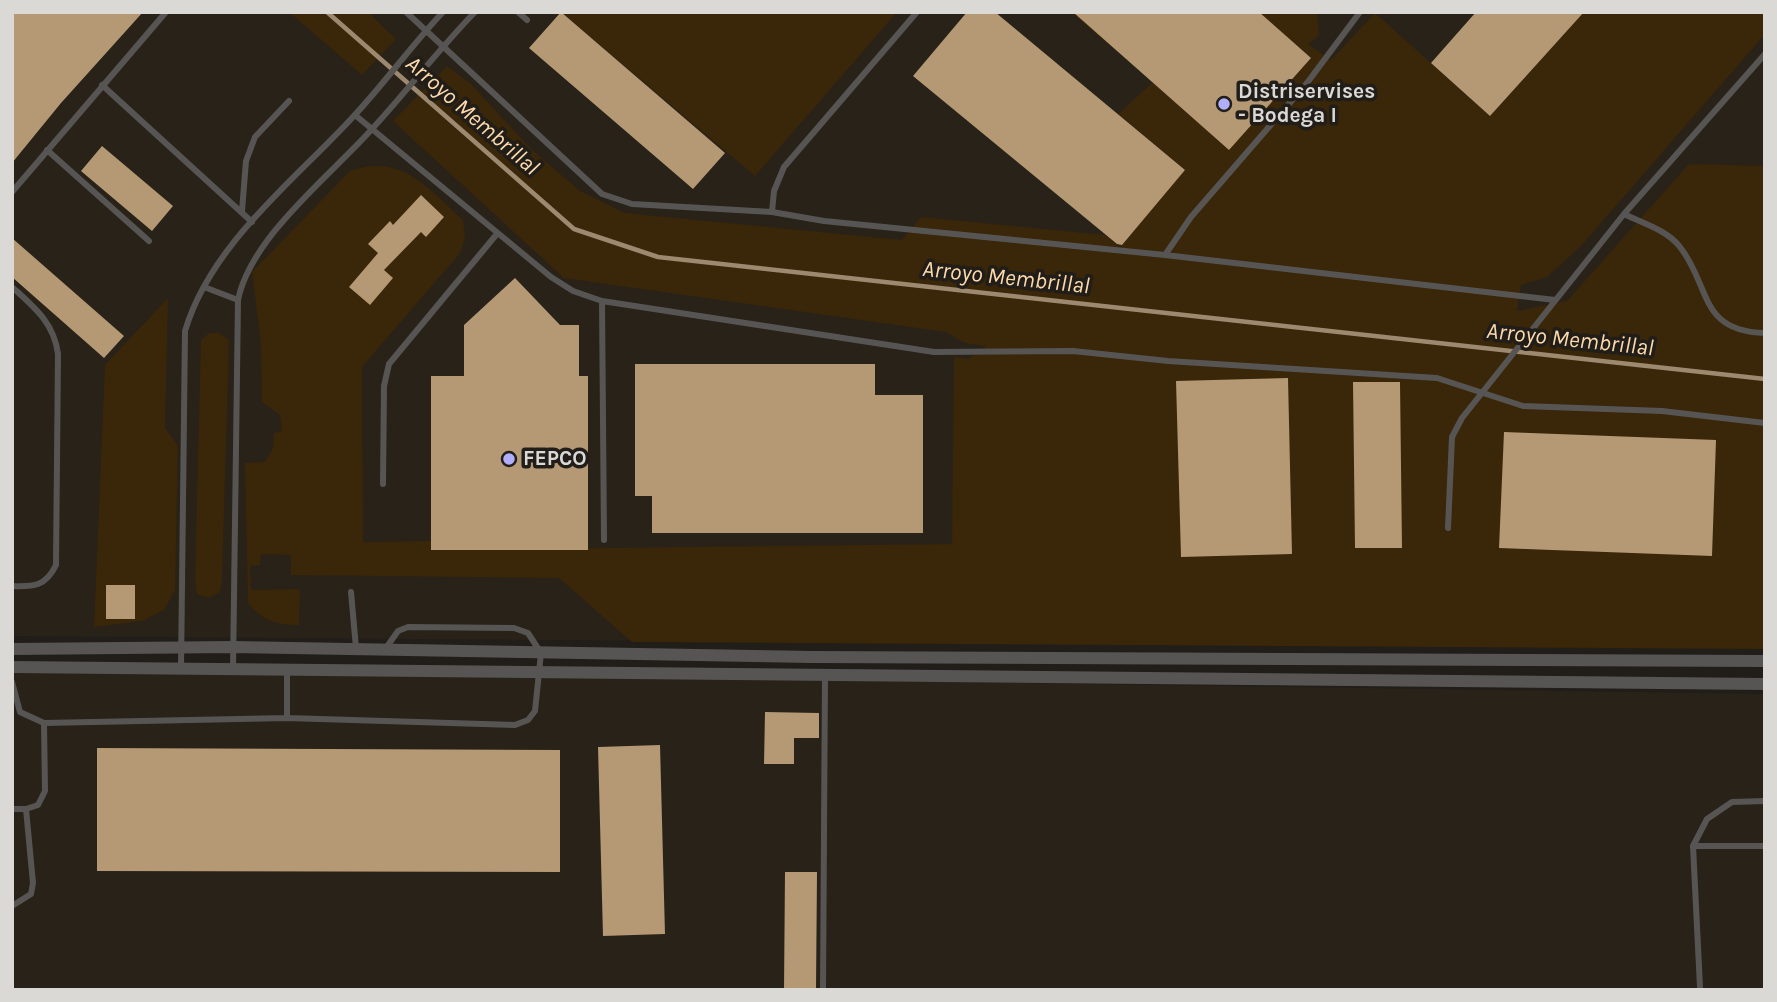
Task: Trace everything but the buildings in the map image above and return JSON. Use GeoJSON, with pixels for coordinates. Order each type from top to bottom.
{"type":"FeatureCollection","features":[{"type":"Feature","properties":{"kind":"street"},"geometry":{"type":"LineString","coordinates":[[12,649],[386,648],[541,653],[1765,661]]}},
{"type":"Feature","properties":{"kind":"street"},"geometry":{"type":"LineString","coordinates":[[1228,659],[1229,679]]}},
{"type":"Feature","properties":{"kind":"street"},"geometry":{"type":"LineString","coordinates":[[12,667],[1765,684]]}},
{"type":"Feature","properties":{"kind":"lane"},"geometry":{"type":"LineString","coordinates":[[12,192],[166,12]]}},
{"type":"Feature","properties":{"kind":"lane"},"geometry":{"type":"LineString","coordinates":[[406,12],[602,194],[632,204],[772,212],[824,221],[1165,255],[1555,300]]}},
{"type":"Feature","properties":{"kind":"lane"},"geometry":{"type":"LineString","coordinates":[[181,669],[185,331],[191,309],[221,260],[252,222],[355,116],[443,12]]}},
{"type":"Feature","properties":{"kind":"lane"},"geometry":{"type":"LineString","coordinates":[[233,670],[238,300],[250,264],[265,242],[373,128],[442,46],[475,12]]}},
{"type":"Feature","properties":{"kind":"lane"},"geometry":{"type":"LineString","coordinates":[[518,12],[527,20]]}},
{"type":"Feature","properties":{"kind":"lane"},"geometry":{"type":"LineString","coordinates":[[772,212],[774,191],[784,167],[917,12]]}},
{"type":"Feature","properties":{"kind":"lane"},"geometry":{"type":"LineString","coordinates":[[1165,255],[1191,217],[1307,83],[1358,15],[1349,12]]}},
{"type":"Feature","properties":{"kind":"lane"},"geometry":{"type":"LineString","coordinates":[[1448,528],[1452,437],[1481,392],[1624,214],[1765,54]]}},
{"type":"Feature","properties":{"kind":"lane"},"geometry":{"type":"LineString","coordinates":[[102,85],[252,222]]}},
{"type":"Feature","properties":{"kind":"lane"},"geometry":{"type":"LineString","coordinates":[[242,211],[246,161],[255,136],[289,101]]}},
{"type":"Feature","properties":{"kind":"lane"},"geometry":{"type":"LineString","coordinates":[[355,116],[373,128],[496,234],[573,291],[602,301],[934,352],[1114,353],[1168,361],[1437,377],[1523,406],[1662,411],[1765,423]]}},
{"type":"Feature","properties":{"kind":"lane"},"geometry":{"type":"LineString","coordinates":[[47,150],[149,241]]}},
{"type":"Feature","properties":{"kind":"lane"},"geometry":{"type":"LineString","coordinates":[[1624,214],[1668,235],[1680,247],[1708,306],[1723,320],[1743,332],[1765,332]]}},
{"type":"Feature","properties":{"kind":"lane"},"geometry":{"type":"LineString","coordinates":[[383,484],[384,386],[389,364],[496,234]]}},
{"type":"Feature","properties":{"kind":"lane"},"geometry":{"type":"LineString","coordinates":[[12,287],[46,319],[56,338],[58,354],[56,565],[49,579],[35,587],[12,586]]}},
{"type":"Feature","properties":{"kind":"lane"},"geometry":{"type":"LineString","coordinates":[[204,287],[238,300]]}},
{"type":"Feature","properties":{"kind":"lane"},"geometry":{"type":"LineString","coordinates":[[602,301],[604,540]]}},
{"type":"Feature","properties":{"kind":"lane"},"geometry":{"type":"LineString","coordinates":[[351,593],[356,648]]}},
{"type":"Feature","properties":{"kind":"lane"},"geometry":{"type":"LineString","coordinates":[[12,682],[20,712],[44,723],[287,718],[515,725],[528,720],[535,711],[541,653],[528,633],[514,628],[408,627],[398,631],[386,648]]}},
{"type":"Feature","properties":{"kind":"lane"},"geometry":{"type":"LineString","coordinates":[[287,671],[287,718]]}},
{"type":"Feature","properties":{"kind":"lane"},"geometry":{"type":"LineString","coordinates":[[823,990],[825,675]]}},
{"type":"Feature","properties":{"kind":"lane"},"geometry":{"type":"LineString","coordinates":[[12,809],[26,809],[38,805],[45,790],[44,723]]}},
{"type":"Feature","properties":{"kind":"lane"},"geometry":{"type":"LineString","coordinates":[[1700,987],[1693,846],[1707,819],[1732,802],[1765,801]]}},
{"type":"Feature","properties":{"kind":"lane"},"geometry":{"type":"LineString","coordinates":[[12,906],[31,894],[33,883],[26,809]]}},
{"type":"Feature","properties":{"kind":"lane"},"geometry":{"type":"LineString","coordinates":[[1693,846],[1765,846]]}},
{"type":"Feature","properties":{"kind":"shaded area"},"geometry":{"type":"Polygon","coordinates":[[[12,12],[1765,12],[1765,649],[12,636],[12,12]]]}},
{"type":"Feature","properties":{"kind":"shaded area"},"geometry":{"type":"Polygon","coordinates":[[[289,12],[368,12],[396,39],[362,75],[289,12]]]}},
{"type":"Feature","properties":{"kind":"shaded area"},"geometry":{"type":"Polygon","coordinates":[[[561,12],[897,12],[755,176],[561,12]]]}},
{"type":"Feature","properties":{"kind":"shaded area"},"geometry":{"type":"Polygon","coordinates":[[[1071,12],[1317,12],[1319,35],[1308,44],[1331,60],[1375,13],[1490,116],[1584,12],[1765,12],[1765,34],[1581,246],[1547,277],[1521,285],[1517,311],[1567,301],[1689,164],[1765,166],[1765,649],[632,642],[559,578],[291,575],[291,555],[261,554],[260,565],[250,566],[251,590],[300,589],[299,625],[270,621],[248,603],[245,463],[265,462],[273,448],[274,433],[282,431],[280,415],[262,402],[261,344],[252,272],[350,171],[368,167],[399,170],[425,186],[463,220],[465,238],[460,253],[362,367],[363,542],[431,541],[432,550],[952,544],[954,357],[969,359],[986,346],[965,343],[946,332],[564,278],[393,121],[447,66],[471,84],[531,149],[580,191],[625,213],[902,240],[921,217],[1105,235],[1120,247],[1185,170],[1118,114],[1153,82],[1071,12]]]}},
{"type":"Feature","properties":{"kind":"shaded area"},"geometry":{"type":"Polygon","coordinates":[[[168,298],[165,428],[178,446],[175,590],[164,610],[142,621],[94,627],[105,365],[168,298]]]}},
{"type":"Feature","properties":{"kind":"shaded area"},"geometry":{"type":"Polygon","coordinates":[[[209,333],[219,333],[229,340],[222,579],[220,592],[208,598],[197,594],[195,580],[201,340],[209,333]]]}},
{"type":"Feature","properties":{"kind":"shaded area"},"geometry":{"type":"Polygon","coordinates":[[[12,668],[1765,694],[1765,990],[12,990],[12,668]]]}},
{"type":"Feature","properties":{"kind":"waterway","name":"Arroyo Membrillal"},"geometry":{"type":"LineString","coordinates":[[327,12],[574,229],[658,257],[1765,379]]}},
{"type":"Feature","properties":{"kind":"place","name":"Distriservises - Bodega I"},"geometry":{"type":"Point","coordinates":[1224,104]}},
{"type":"Feature","properties":{"kind":"place","name":"FEPCO"},"geometry":{"type":"Point","coordinates":[509,459]}}]}
